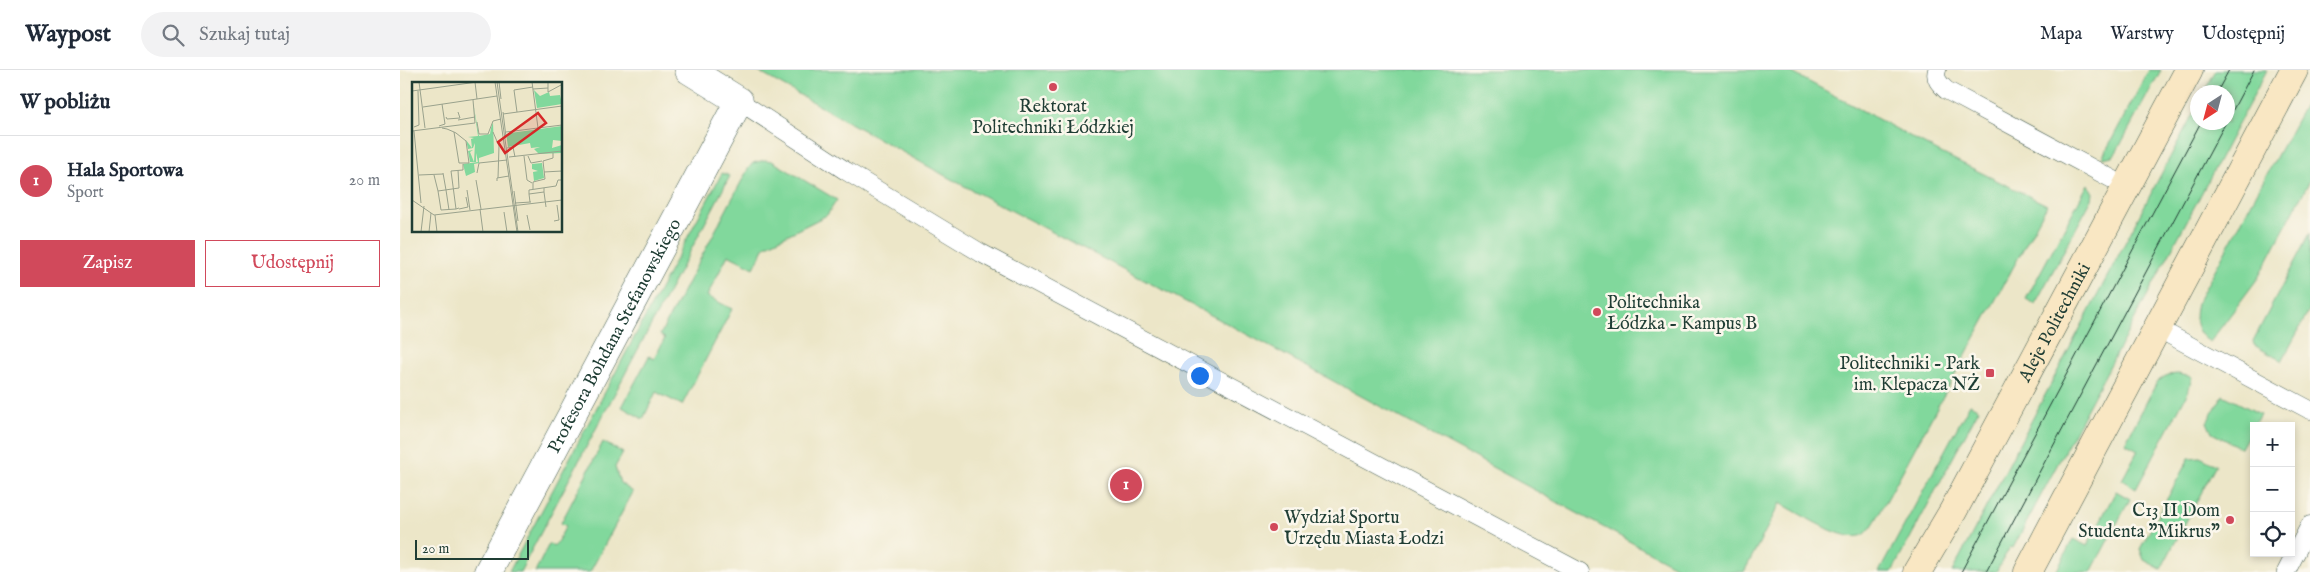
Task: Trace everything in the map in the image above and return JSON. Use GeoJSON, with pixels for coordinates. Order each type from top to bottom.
{"type":"FeatureCollection","features":[{"type":"Feature","properties":{"kind":"main road","name":"Aleje Politechniki"},"geometry":{"type":"LineString","coordinates":[[1917,572],[1960,496],[2189,70]]}},
{"type":"Feature","properties":{"kind":"main road"},"geometry":{"type":"LineString","coordinates":[[2028,572],[2294,70]]}},
{"type":"Feature","properties":{"kind":"street"},"geometry":{"type":"LineString","coordinates":[[688,70],[740,101]]}},
{"type":"Feature","properties":{"kind":"street","name":"Profesora Bohdana Stefanowskiego"},"geometry":{"type":"LineString","coordinates":[[488,572],[740,101]]}},
{"type":"Feature","properties":{"kind":"lane"},"geometry":{"type":"LineString","coordinates":[[1937,70],[1936,74],[1939,83],[1946,90],[2127,187]]}},
{"type":"Feature","properties":{"kind":"lane"},"geometry":{"type":"LineString","coordinates":[[740,101],[846,171],[981,253],[1580,572]]}},
{"type":"Feature","properties":{"kind":"lane"},"geometry":{"type":"LineString","coordinates":[[2157,328],[2310,410]]}},
{"type":"Feature","properties":{"kind":"lane"},"geometry":{"type":"LineString","coordinates":[[2286,572],[2310,525]]}},
{"type":"Feature","properties":{"kind":"green space","name":"Politechnika Łódzka - Kampus B"},"geometry":{"type":"Polygon","coordinates":[[[755,70],[1787,70],[1939,152],[2047,205],[1877,518],[1867,532],[1857,536],[1835,532],[1780,503],[1744,572],[1686,572],[1226,323],[951,179],[755,70]]]}},
{"type":"Feature","properties":{"kind":"green space"},"geometry":{"type":"Polygon","coordinates":[[[2149,70],[2161,70],[2117,151],[2113,156],[2102,158],[2149,70]]]}},
{"type":"Feature","properties":{"kind":"green space"},"geometry":{"type":"Polygon","coordinates":[[[2216,70],[2267,70],[2013,548],[2010,547],[1996,572],[1952,572],[2190,119],[2190,130],[2235,130],[2235,85],[2208,85],[2216,70]]]}},
{"type":"Feature","properties":{"kind":"green space"},"geometry":{"type":"Polygon","coordinates":[[[2310,95],[2310,180],[2258,278],[2210,342],[2201,334],[2196,325],[2197,303],[2310,95]]]}},
{"type":"Feature","properties":{"kind":"green space"},"geometry":{"type":"Polygon","coordinates":[[[765,160],[772,161],[837,200],[827,215],[765,246],[754,268],[728,255],[707,296],[732,309],[682,405],[656,392],[643,419],[622,407],[649,356],[654,359],[665,338],[660,335],[748,169],[753,163],[765,160]]]}},
{"type":"Feature","properties":{"kind":"green space"},"geometry":{"type":"Polygon","coordinates":[[[722,173],[730,176],[520,572],[509,572],[722,173]]]}},
{"type":"Feature","properties":{"kind":"green space"},"geometry":{"type":"Polygon","coordinates":[[[2088,184],[2093,193],[2092,199],[2035,304],[2026,299],[2088,184]]]}},
{"type":"Feature","properties":{"kind":"green space"},"geometry":{"type":"Polygon","coordinates":[[[2310,233],[2310,309],[2282,361],[2254,345],[2253,341],[2310,233]]]}},
{"type":"Feature","properties":{"kind":"green space"},"geometry":{"type":"Polygon","coordinates":[[[2178,374],[2192,377],[2188,392],[2136,489],[2122,480],[2138,450],[2125,443],[2157,382],[2167,375],[2178,374]]]}},
{"type":"Feature","properties":{"kind":"green space"},"geometry":{"type":"Polygon","coordinates":[[[2223,395],[2260,414],[2256,422],[2250,422],[2250,432],[2241,448],[2212,433],[2207,422],[2223,395]]]}},
{"type":"Feature","properties":{"kind":"green space"},"geometry":{"type":"Polygon","coordinates":[[[1970,404],[1979,409],[1892,572],[1879,572],[1970,404]]]}},
{"type":"Feature","properties":{"kind":"green space"},"geometry":{"type":"Polygon","coordinates":[[[603,442],[623,453],[615,467],[620,483],[633,492],[590,572],[535,572],[549,544],[555,546],[566,526],[561,523],[603,442]]]}},
{"type":"Feature","properties":{"kind":"green space"},"geometry":{"type":"Polygon","coordinates":[[[2200,457],[2216,465],[2161,569],[2144,560],[2140,549],[2189,458],[2200,457]]]}},
{"type":"Feature","properties":{"kind":"green space"},"geometry":{"type":"Polygon","coordinates":[[[2116,491],[2130,499],[2091,572],[2056,572],[2073,539],[2087,546],[2116,491]]]}},
{"type":"Feature","properties":{"kind":"tram line"},"geometry":{"type":"LineString","coordinates":[[2221,85],[2229,70]]}},
{"type":"Feature","properties":{"kind":"tram line"},"geometry":{"type":"LineString","coordinates":[[2235,106],[2254,70]]}},
{"type":"Feature","properties":{"kind":"tram line"},"geometry":{"type":"LineString","coordinates":[[1961,572],[2197,130]]}},
{"type":"Feature","properties":{"kind":"tram line"},"geometry":{"type":"LineString","coordinates":[[1986,572],[2222,130]]}},
{"type":"Feature","properties":{"kind":"place","name":"Rektorat Politechniki Łódzkiej"},"geometry":{"type":"Point","coordinates":[1053,87]}},
{"type":"Feature","properties":{"kind":"place","name":"Politechnika Łódzka - Kampus B"},"geometry":{"type":"Point","coordinates":[1597,312]}},
{"type":"Feature","properties":{"kind":"place","name":"Politechniki - Park im. Klepacza NŻ"},"geometry":{"type":"Point","coordinates":[1990,373]}},
{"type":"Feature","properties":{"kind":"place","name":"Hala Sportowa"},"geometry":{"type":"Point","coordinates":[1126,485]}},
{"type":"Feature","properties":{"kind":"place","name":"C13 II Dom Studenta \"Mikrus\""},"geometry":{"type":"Point","coordinates":[2230,520]}},
{"type":"Feature","properties":{"kind":"place","name":"Wydział Sportu Urzędu Miasta Łodzi"},"geometry":{"type":"Point","coordinates":[1274,527]}}]}
